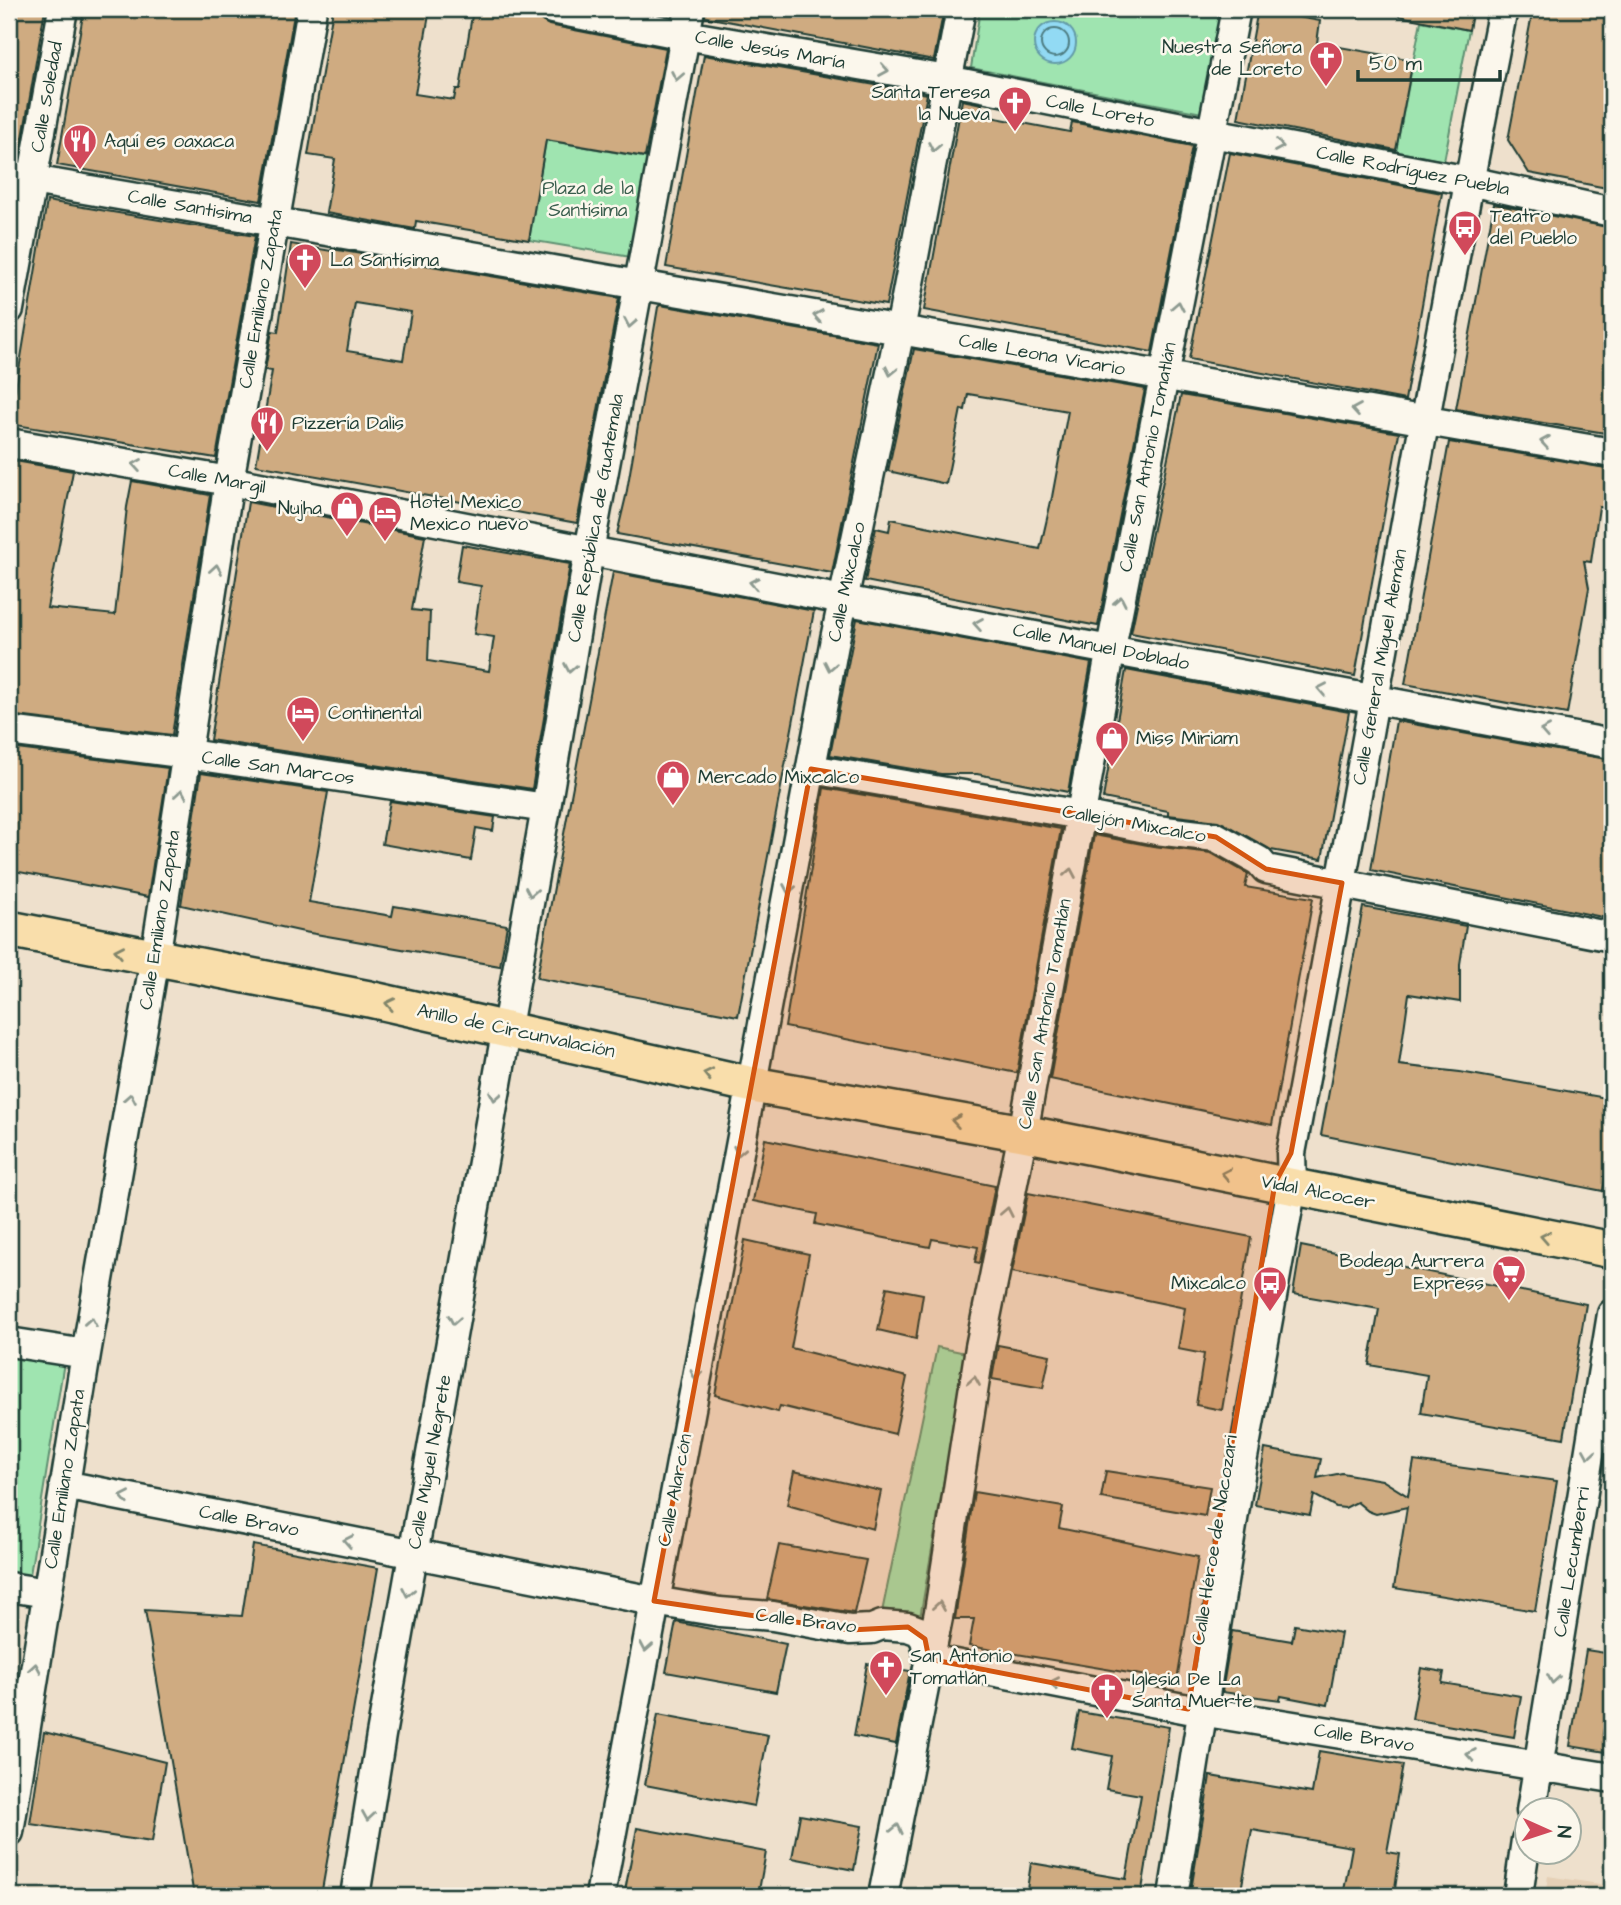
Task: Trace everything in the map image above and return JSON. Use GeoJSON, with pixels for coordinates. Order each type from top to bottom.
{"type":"FeatureCollection","features":[{"type":"Feature","properties":{"kind":"main road","name":"Anillo de Circunvalación"},"geometry":{"type":"LineString","coordinates":[[9,929],[369,999],[753,1085],[1023,1133]]}},
{"type":"Feature","properties":{"kind":"main road","name":"Vidal Alcocer"},"geometry":{"type":"LineString","coordinates":[[1023,1133],[1286,1174],[1612,1250]]}},
{"type":"Feature","properties":{"kind":"street","name":"Calle Soledad"},"geometry":{"type":"LineString","coordinates":[[9,309],[20,178],[63,9]]}},
{"type":"Feature","properties":{"kind":"street","name":"Calle Emiliano Zapata"},"geometry":{"type":"LineString","coordinates":[[9,1832],[64,1485],[155,958],[229,481],[312,9]]}},
{"type":"Feature","properties":{"kind":"street","name":"Calle Jesús María"},"geometry":{"type":"LineString","coordinates":[[552,9],[687,22],[947,80]]}},
{"type":"Feature","properties":{"kind":"street","name":"Calle Mixcalco"},"geometry":{"type":"LineString","coordinates":[[753,1085],[843,600],[900,330],[961,9]]}},
{"type":"Feature","properties":{"kind":"street","name":"Calle San Antonio Tomatlán"},"geometry":{"type":"LineString","coordinates":[[883,1896],[939,1612],[980,1347],[1023,1133],[1163,376],[1236,9]]}},
{"type":"Feature","properties":{"kind":"street","name":"Calle General Miguel Alemán"},"geometry":{"type":"LineString","coordinates":[[1286,1174],[1342,883],[1423,422],[1503,9]]}},
{"type":"Feature","properties":{"kind":"street","name":"Calle República de Guatemala"},"geometry":{"type":"LineString","coordinates":[[506,1028],[637,284],[687,22]]}},
{"type":"Feature","properties":{"kind":"street","name":"Calle Loreto"},"geometry":{"type":"LineString","coordinates":[[947,80],[1212,133]]}},
{"type":"Feature","properties":{"kind":"street","name":"Calle Rodríguez Puebla"},"geometry":{"type":"LineString","coordinates":[[1212,133],[1469,181],[1612,212]]}},
{"type":"Feature","properties":{"kind":"street","name":"Calle Santisima"},"geometry":{"type":"LineString","coordinates":[[20,178],[637,284]]}},
{"type":"Feature","properties":{"kind":"street","name":"Calle Leona Vicario"},"geometry":{"type":"LineString","coordinates":[[637,284],[1612,453]]}},
{"type":"Feature","properties":{"kind":"street","name":"Calle Margil"},"geometry":{"type":"LineString","coordinates":[[9,443],[229,481],[589,551]]}},
{"type":"Feature","properties":{"kind":"street","name":"Calle Manuel Doblado"},"geometry":{"type":"LineString","coordinates":[[589,551],[1612,744]]}},
{"type":"Feature","properties":{"kind":"street","name":"Calle San Marcos"},"geometry":{"type":"LineString","coordinates":[[9,731],[188,754],[546,808]]}},
{"type":"Feature","properties":{"kind":"street","name":"Callejón Mixcalco"},"geometry":{"type":"LineString","coordinates":[[811,769],[1156,830],[1216,837],[1259,861],[1266,869],[1612,937]]}},
{"type":"Feature","properties":{"kind":"street","name":"Calle Miguel Negrete"},"geometry":{"type":"LineString","coordinates":[[355,1896],[506,1028]]}},
{"type":"Feature","properties":{"kind":"street","name":"Calle Alarcón"},"geometry":{"type":"LineString","coordinates":[[600,1896],[724,1222],[753,1085]]}},
{"type":"Feature","properties":{"kind":"street","name":"Calle Héroe de Nacozari"},"geometry":{"type":"LineString","coordinates":[[1155,1896],[1196,1710],[1242,1464],[1286,1174]]}},
{"type":"Feature","properties":{"kind":"street","name":"Calle Lecumberri"},"geometry":{"type":"LineString","coordinates":[[1533,1797],[1612,1314]]}},
{"type":"Feature","properties":{"kind":"street"},"geometry":{"type":"LineString","coordinates":[[9,1342],[86,1354]]}},
{"type":"Feature","properties":{"kind":"street","name":"Calle Bravo"},"geometry":{"type":"LineString","coordinates":[[64,1485],[654,1601],[720,1612],[773,1616],[850,1630],[872,1629],[882,1625],[908,1627],[919,1631],[925,1639],[929,1659],[1196,1710],[1612,1778]]}},
{"type":"Feature","properties":{"kind":"street"},"geometry":{"type":"LineString","coordinates":[[9,1587],[47,1593]]}},
{"type":"Feature","properties":{"kind":"street","name":"Calle Héroe de Nacozari"},"geometry":{"type":"LineString","coordinates":[[1173,1896],[1196,1710]]}},
{"type":"Feature","properties":{"kind":"street"},"geometry":{"type":"LineString","coordinates":[[1518,1896],[1523,1867]]}},
{"type":"Feature","properties":{"kind":"highlighted area"},"geometry":{"type":"Polygon","coordinates":[[[811,769],[1216,837],[1266,869],[1342,883],[1291,1153],[1275,1183],[1188,1709],[929,1659],[925,1639],[908,1627],[850,1630],[654,1601],[811,769]]]}},
{"type":"Feature","properties":{"kind":"shaded area"},"geometry":{"type":"Polygon","coordinates":[[[1548,1876],[1612,1886],[1612,1896],[1545,1896],[1548,1876]]]}},
{"type":"Feature","properties":{"kind":"green space"},"geometry":{"type":"Polygon","coordinates":[[[980,9],[1221,9],[1202,113],[971,68],[980,9]]]}},
{"type":"Feature","properties":{"kind":"green space"},"geometry":{"type":"Polygon","coordinates":[[[1421,21],[1469,30],[1444,161],[1396,150],[1421,21]]]}},
{"type":"Feature","properties":{"kind":"green space","name":"Plaza de la Santísima"},"geometry":{"type":"Polygon","coordinates":[[[546,140],[648,158],[631,257],[529,240],[546,140]]]}},
{"type":"Feature","properties":{"kind":"green space"},"geometry":{"type":"Polygon","coordinates":[[[937,1347],[966,1353],[920,1618],[882,1612],[937,1347]]]}},
{"type":"Feature","properties":{"kind":"green space"},"geometry":{"type":"Polygon","coordinates":[[[9,1354],[64,1362],[29,1581],[9,1578],[9,1354]]]}},
{"type":"Feature","properties":{"kind":"water"},"geometry":{"type":"Polygon","coordinates":[[[1055,22],[1070,28],[1076,43],[1070,58],[1055,64],[1040,58],[1034,43],[1040,28],[1055,22]]]}},
{"type":"Feature","properties":{"kind":"building"},"geometry":{"type":"Polygon","coordinates":[[[9,9],[45,9],[19,161],[9,160],[9,9]]]}},
{"type":"Feature","properties":{"kind":"building"},"geometry":{"type":"Polygon","coordinates":[[[84,9],[295,9],[261,201],[57,165],[84,9]]]}},
{"type":"Feature","properties":{"kind":"building"},"geometry":{"type":"Polygon","coordinates":[[[333,9],[430,9],[415,94],[454,100],[456,89],[460,89],[473,9],[539,19],[549,25],[666,48],[645,157],[546,140],[529,240],[416,221],[415,229],[326,213],[335,159],[308,155],[333,9]]]}},
{"type":"Feature","properties":{"kind":"building"},"geometry":{"type":"Polygon","coordinates":[[[706,9],[944,9],[934,60],[705,17],[706,9]]]}},
{"type":"Feature","properties":{"kind":"building","name":"Nuestra Señora de Loreto"},"geometry":{"type":"Polygon","coordinates":[[[1258,9],[1288,9],[1287,15],[1320,21],[1317,43],[1413,60],[1396,150],[1238,119],[1258,9]]]}},
{"type":"Feature","properties":{"kind":"building"},"geometry":{"type":"Polygon","coordinates":[[[1399,9],[1473,9],[1469,30],[1399,16],[1399,9]]]}},
{"type":"Feature","properties":{"kind":"building"},"geometry":{"type":"Polygon","coordinates":[[[1533,9],[1612,9],[1612,189],[1529,173],[1508,140],[1533,9]]]}},
{"type":"Feature","properties":{"kind":"building"},"geometry":{"type":"Polygon","coordinates":[[[704,55],[927,94],[886,305],[666,267],[704,55]]]}},
{"type":"Feature","properties":{"kind":"building"},"geometry":{"type":"Polygon","coordinates":[[[962,100],[982,104],[980,115],[1070,132],[1072,122],[1192,146],[1152,352],[924,310],[962,100]]]}},
{"type":"Feature","properties":{"kind":"building"},"geometry":{"type":"Polygon","coordinates":[[[1230,153],[1442,193],[1405,400],[1189,359],[1230,153]]]}},
{"type":"Feature","properties":{"kind":"building"},"geometry":{"type":"Polygon","coordinates":[[[47,201],[255,236],[216,458],[10,424],[47,201]]]}},
{"type":"Feature","properties":{"kind":"building"},"geometry":{"type":"Polygon","coordinates":[[[1494,204],[1612,228],[1612,434],[1456,409],[1494,204]]]}},
{"type":"Feature","properties":{"kind":"building"},"geometry":{"type":"Polygon","coordinates":[[[291,244],[619,298],[577,523],[256,465],[272,371],[265,370],[272,331],[278,332],[291,244]],[[355,303],[347,351],[403,360],[411,312],[355,303]]]}},
{"type":"Feature","properties":{"kind":"building"},"geometry":{"type":"Polygon","coordinates":[[[660,305],[878,343],[832,573],[617,534],[660,305]]]}},
{"type":"Feature","properties":{"kind":"building"},"geometry":{"type":"Polygon","coordinates":[[[914,349],[1145,389],[1098,626],[865,581],[876,528],[889,531],[891,519],[1040,549],[1052,497],[1068,411],[968,394],[965,410],[961,409],[946,484],[888,471],[914,349]]]}},
{"type":"Feature","properties":{"kind":"building"},"geometry":{"type":"Polygon","coordinates":[[[1181,395],[1399,433],[1355,676],[1131,633],[1181,395]]]}},
{"type":"Feature","properties":{"kind":"building"},"geometry":{"type":"Polygon","coordinates":[[[1449,442],[1612,469],[1612,509],[1599,507],[1591,562],[1584,561],[1589,588],[1567,714],[1405,684],[1449,442]]]}},
{"type":"Feature","properties":{"kind":"building"},"geometry":{"type":"Polygon","coordinates":[[[9,460],[73,471],[47,608],[115,615],[132,481],[210,495],[172,735],[9,715],[9,460]]]}},
{"type":"Feature","properties":{"kind":"building"},"geometry":{"type":"Polygon","coordinates":[[[248,502],[425,536],[412,610],[430,612],[428,661],[489,671],[494,637],[474,634],[481,586],[456,582],[462,545],[570,564],[532,789],[210,740],[248,502]]]}},
{"type":"Feature","properties":{"kind":"building","name":"Mercado Mixcalco"},"geometry":{"type":"Polygon","coordinates":[[[613,572],[814,611],[738,1016],[537,978],[613,572]]]}},
{"type":"Feature","properties":{"kind":"building"},"geometry":{"type":"Polygon","coordinates":[[[857,619],[1091,663],[1068,792],[977,774],[941,774],[830,755],[857,619]]]}},
{"type":"Feature","properties":{"kind":"building"},"geometry":{"type":"Polygon","coordinates":[[[1126,670],[1349,712],[1322,859],[1271,850],[1218,821],[1168,815],[1168,811],[1103,798],[1126,670]]]}},
{"type":"Feature","properties":{"kind":"building"},"geometry":{"type":"Polygon","coordinates":[[[1396,721],[1612,760],[1612,919],[1371,870],[1396,721]]]}},
{"type":"Feature","properties":{"kind":"building"},"geometry":{"type":"Polygon","coordinates":[[[9,748],[168,768],[148,897],[9,870],[9,748]]]}},
{"type":"Feature","properties":{"kind":"building"},"geometry":{"type":"Polygon","coordinates":[[[201,773],[328,792],[309,902],[392,916],[394,906],[507,925],[500,966],[304,932],[181,905],[201,773]]]}},
{"type":"Feature","properties":{"kind":"building"},"geometry":{"type":"Polygon","coordinates":[[[824,788],[1061,829],[1017,1073],[785,1027],[824,788]]]}},
{"type":"Feature","properties":{"kind":"building"},"geometry":{"type":"Polygon","coordinates":[[[390,801],[495,817],[493,831],[476,828],[471,860],[382,844],[390,801]]]}},
{"type":"Feature","properties":{"kind":"building"},"geometry":{"type":"Polygon","coordinates":[[[1094,835],[1211,853],[1248,874],[1245,887],[1313,898],[1272,1125],[1050,1079],[1094,835]]]}},
{"type":"Feature","properties":{"kind":"building"},"geometry":{"type":"Polygon","coordinates":[[[1363,907],[1466,926],[1460,964],[1460,1002],[1409,994],[1399,1065],[1460,1072],[1612,1099],[1612,1138],[1603,1191],[1321,1135],[1363,907]]]}},
{"type":"Feature","properties":{"kind":"building"},"geometry":{"type":"Polygon","coordinates":[[[765,1139],[995,1186],[980,1263],[975,1262],[978,1247],[932,1239],[930,1247],[815,1224],[817,1214],[753,1201],[765,1139]]]}},
{"type":"Feature","properties":{"kind":"building"},"geometry":{"type":"Polygon","coordinates":[[[1028,1193],[1251,1237],[1222,1410],[1196,1405],[1204,1354],[1178,1349],[1185,1308],[1012,1272],[1028,1193]]]}},
{"type":"Feature","properties":{"kind":"building"},"geometry":{"type":"Polygon","coordinates":[[[745,1240],[809,1254],[791,1348],[907,1377],[895,1434],[780,1406],[778,1412],[715,1395],[745,1240]]]}},
{"type":"Feature","properties":{"kind":"building"},"geometry":{"type":"Polygon","coordinates":[[[1301,1246],[1586,1304],[1564,1438],[1421,1413],[1427,1375],[1369,1365],[1379,1309],[1293,1294],[1301,1246]]]}},
{"type":"Feature","properties":{"kind":"building"},"geometry":{"type":"Polygon","coordinates":[[[887,1287],[923,1294],[916,1339],[878,1330],[887,1287]]]}},
{"type":"Feature","properties":{"kind":"building"},"geometry":{"type":"Polygon","coordinates":[[[998,1345],[1050,1355],[1043,1388],[992,1379],[998,1345]]]}},
{"type":"Feature","properties":{"kind":"building"},"geometry":{"type":"Polygon","coordinates":[[[1265,1449],[1321,1459],[1317,1478],[1342,1473],[1382,1480],[1408,1496],[1414,1461],[1557,1481],[1535,1611],[1394,1588],[1407,1507],[1376,1514],[1357,1502],[1345,1508],[1336,1507],[1314,1495],[1310,1515],[1255,1505],[1265,1449]]]}},
{"type":"Feature","properties":{"kind":"building"},"geometry":{"type":"Polygon","coordinates":[[[794,1471],[881,1491],[873,1529],[787,1505],[794,1471]]]}},
{"type":"Feature","properties":{"kind":"building"},"geometry":{"type":"Polygon","coordinates":[[[1106,1471],[1210,1487],[1205,1516],[1101,1498],[1106,1471]]]}},
{"type":"Feature","properties":{"kind":"building"},"geometry":{"type":"Polygon","coordinates":[[[974,1492],[1063,1507],[1059,1528],[1198,1557],[1177,1681],[969,1646],[974,1619],[955,1619],[974,1492]]]}},
{"type":"Feature","properties":{"kind":"building"},"geometry":{"type":"Polygon","coordinates":[[[253,1545],[378,1568],[321,1896],[194,1896],[145,1610],[242,1616],[253,1545]]]}},
{"type":"Feature","properties":{"kind":"building"},"geometry":{"type":"Polygon","coordinates":[[[779,1545],[866,1560],[854,1613],[767,1599],[779,1545]]]}},
{"type":"Feature","properties":{"kind":"building"},"geometry":{"type":"Polygon","coordinates":[[[676,1622],[786,1644],[776,1692],[666,1672],[676,1622]]]}},
{"type":"Feature","properties":{"kind":"building"},"geometry":{"type":"Polygon","coordinates":[[[1295,1625],[1341,1633],[1328,1705],[1281,1696],[1280,1700],[1222,1692],[1232,1631],[1292,1641],[1295,1625]]]}},
{"type":"Feature","properties":{"kind":"building"},"geometry":{"type":"Polygon","coordinates":[[[1586,1650],[1612,1654],[1612,1704],[1608,1703],[1603,1734],[1612,1736],[1612,1753],[1570,1746],[1586,1650]]]}},
{"type":"Feature","properties":{"kind":"building","name":"San Antonio Tomatlán"},"geometry":{"type":"Polygon","coordinates":[[[867,1664],[910,1671],[896,1744],[854,1736],[867,1664]]]}},
{"type":"Feature","properties":{"kind":"building"},"geometry":{"type":"Polygon","coordinates":[[[1421,1668],[1444,1672],[1442,1683],[1521,1696],[1514,1737],[1412,1719],[1421,1668]]]}},
{"type":"Feature","properties":{"kind":"building"},"geometry":{"type":"Polygon","coordinates":[[[1079,1712],[1169,1727],[1141,1896],[1026,1896],[1031,1863],[1126,1879],[1141,1795],[1106,1789],[1112,1756],[1072,1748],[1079,1712]]]}},
{"type":"Feature","properties":{"kind":"building"},"geometry":{"type":"Polygon","coordinates":[[[658,1714],[768,1735],[754,1806],[645,1785],[658,1714]]]}},
{"type":"Feature","properties":{"kind":"building"},"geometry":{"type":"Polygon","coordinates":[[[44,1732],[165,1762],[152,1842],[30,1824],[44,1732]]]}},
{"type":"Feature","properties":{"kind":"building"},"geometry":{"type":"Polygon","coordinates":[[[1319,1751],[1403,1765],[1387,1852],[1400,1854],[1394,1896],[1343,1896],[1352,1847],[1252,1830],[1240,1896],[1190,1896],[1210,1776],[1312,1793],[1319,1751]]]}},
{"type":"Feature","properties":{"kind":"building"},"geometry":{"type":"Polygon","coordinates":[[[800,1815],[862,1826],[854,1870],[792,1858],[800,1815]]]}},
{"type":"Feature","properties":{"kind":"building"},"geometry":{"type":"Polygon","coordinates":[[[637,1828],[766,1852],[758,1896],[624,1896],[637,1828]]]}},
{"type":"Feature","properties":{"kind":"place","name":"Nuestra Señora de Loreto"},"geometry":{"type":"Point","coordinates":[1326,88]}},
{"type":"Feature","properties":{"kind":"place","name":"Santa Teresa la Nueva"},"geometry":{"type":"Point","coordinates":[1015,133]}},
{"type":"Feature","properties":{"kind":"place","name":"Aquí es oaxaca"},"geometry":{"type":"Point","coordinates":[80,171]}},
{"type":"Feature","properties":{"kind":"place","name":"Teatro del Pueblo"},"geometry":{"type":"Point","coordinates":[1465,257]}},
{"type":"Feature","properties":{"kind":"place","name":"La Santísima"},"geometry":{"type":"Point","coordinates":[305,290]}},
{"type":"Feature","properties":{"kind":"place","name":"Pizzería Dalis"},"geometry":{"type":"Point","coordinates":[267,453]}},
{"type":"Feature","properties":{"kind":"place","name":"Nujha"},"geometry":{"type":"Point","coordinates":[347,538]}},
{"type":"Feature","properties":{"kind":"place","name":"Hotel Mexico Mexico nuevo"},"geometry":{"type":"Point","coordinates":[385,543]}},
{"type":"Feature","properties":{"kind":"place","name":"Continental"},"geometry":{"type":"Point","coordinates":[303,743]}},
{"type":"Feature","properties":{"kind":"place","name":"Miss Miriam"},"geometry":{"type":"Point","coordinates":[1112,768]}},
{"type":"Feature","properties":{"kind":"place","name":"Mercado Mixcalco"},"geometry":{"type":"Point","coordinates":[673,807]}},
{"type":"Feature","properties":{"kind":"place","name":"Bodega Aurrera Express"},"geometry":{"type":"Point","coordinates":[1509,1302]}},
{"type":"Feature","properties":{"kind":"place","name":"Mixcalco"},"geometry":{"type":"Point","coordinates":[1270,1313]}},
{"type":"Feature","properties":{"kind":"place","name":"San Antonio Tomatlán"},"geometry":{"type":"Point","coordinates":[886,1697]}},
{"type":"Feature","properties":{"kind":"place","name":"Iglesia De La Santa Muerte"},"geometry":{"type":"Point","coordinates":[1107,1720]}}]}
